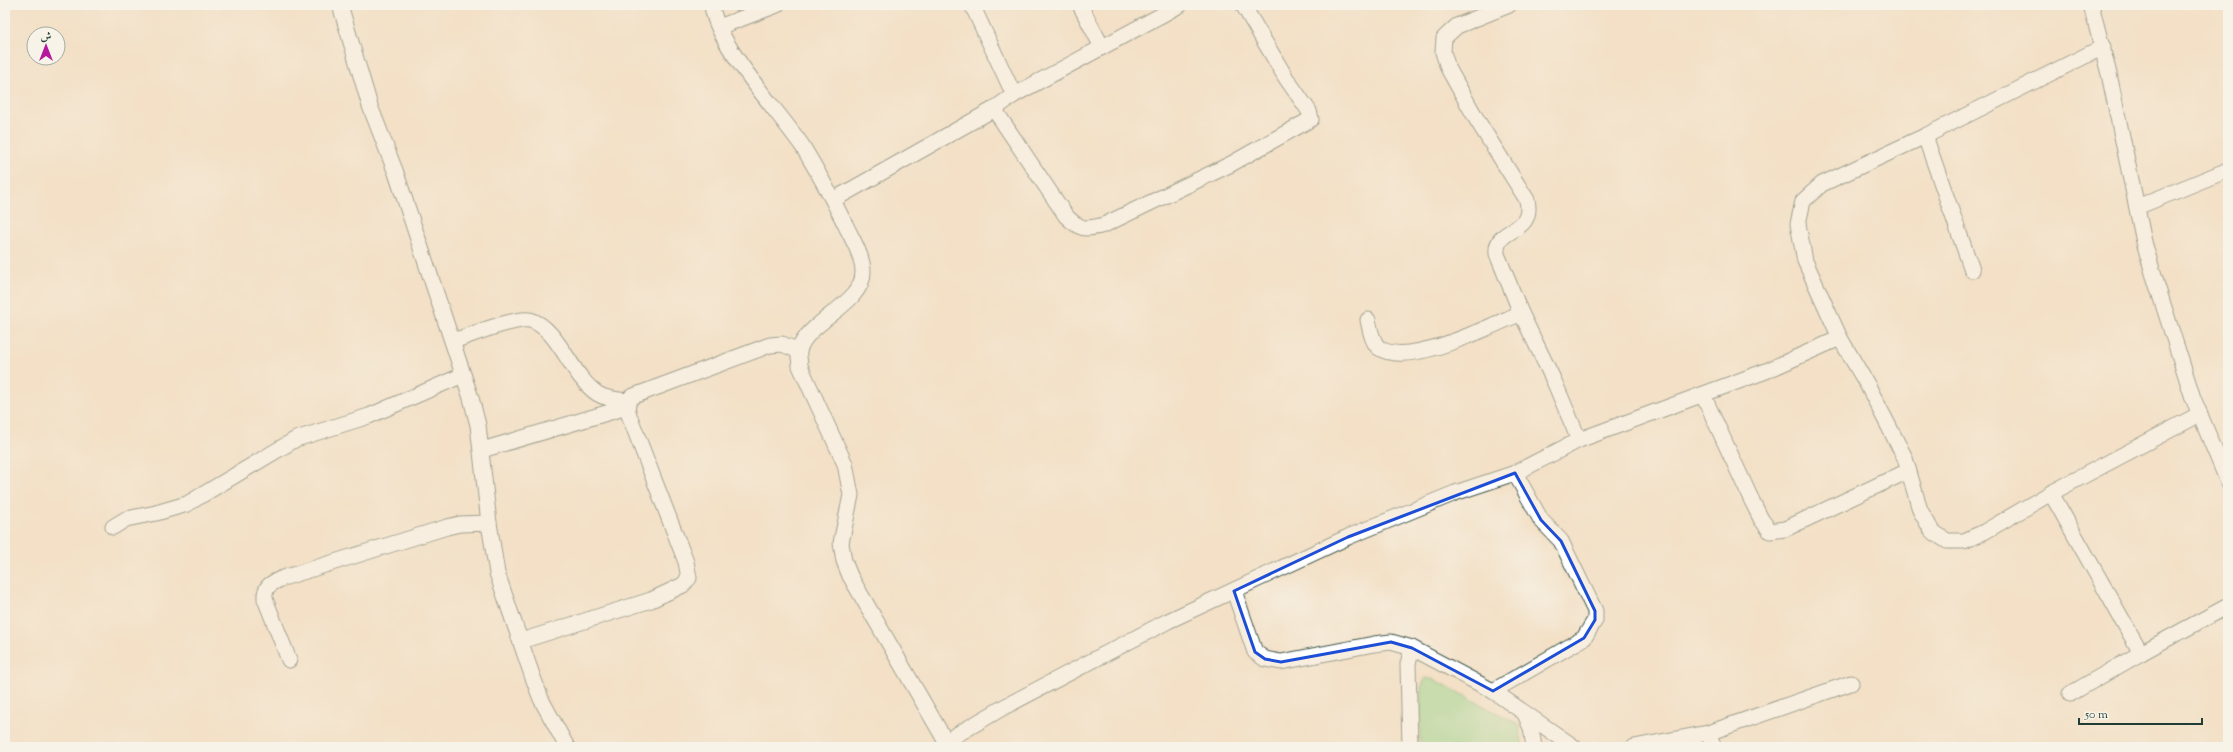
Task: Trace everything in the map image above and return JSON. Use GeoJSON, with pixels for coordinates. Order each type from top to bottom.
{"type":"FeatureCollection","features":[{"type":"Feature","properties":{"kind":"street"},"geometry":{"type":"LineString","coordinates":[[340,5],[370,106],[396,173],[453,342],[478,425],[482,450],[488,523],[497,573],[541,699],[567,747]]}},
{"type":"Feature","properties":{"kind":"street"},"geometry":{"type":"LineString","coordinates":[[712,5],[719,27],[730,46],[803,147],[833,200],[859,254],[863,273],[858,286],[849,299],[804,339],[799,351],[800,366],[845,464],[849,480],[851,495],[842,543],[844,561],[850,576],[948,744],[1018,699],[1168,621],[1348,537],[1455,494],[1515,472],[1579,440],[1766,371],[1840,338]]}},
{"type":"Feature","properties":{"kind":"street"},"geometry":{"type":"LineString","coordinates":[[719,27],[777,5]]}},
{"type":"Feature","properties":{"kind":"street"},"geometry":{"type":"LineString","coordinates":[[972,5],[1014,95]]}},
{"type":"Feature","properties":{"kind":"street"},"geometry":{"type":"LineString","coordinates":[[1080,5],[1102,47]]}},
{"type":"Feature","properties":{"kind":"street"},"geometry":{"type":"LineString","coordinates":[[833,200],[994,109],[1014,95],[1180,5]]}},
{"type":"Feature","properties":{"kind":"street"},"geometry":{"type":"LineString","coordinates":[[994,109],[1066,216],[1076,227],[1090,229],[1104,225],[1231,164],[1311,119],[1309,112],[1286,78],[1243,5]]}},
{"type":"Feature","properties":{"kind":"street"},"geometry":{"type":"LineString","coordinates":[[1509,5],[1458,26],[1444,38],[1443,52],[1448,68],[1477,120],[1527,200],[1530,210],[1528,217],[1522,225],[1500,238],[1496,246],[1497,254],[1521,313],[1554,381],[1579,440]]}},
{"type":"Feature","properties":{"kind":"street"},"geometry":{"type":"LineString","coordinates":[[2091,5],[2103,48],[2137,207],[2153,272],[2200,414],[2228,482]]}},
{"type":"Feature","properties":{"kind":"street"},"geometry":{"type":"LineString","coordinates":[[2103,48],[1925,136],[1822,184],[1803,201],[1798,224],[1803,255],[1840,338],[1868,386],[1905,458],[1920,510],[1932,530],[1947,541],[1964,541],[2200,414]]}},
{"type":"Feature","properties":{"kind":"street"},"geometry":{"type":"LineString","coordinates":[[1925,136],[1972,270]]}},
{"type":"Feature","properties":{"kind":"street"},"geometry":{"type":"LineString","coordinates":[[2137,207],[2228,170]]}},
{"type":"Feature","properties":{"kind":"street"},"geometry":{"type":"LineString","coordinates":[[1368,320],[1372,336],[1378,347],[1390,353],[1404,354],[1428,350],[1521,313]]}},
{"type":"Feature","properties":{"kind":"street"},"geometry":{"type":"LineString","coordinates":[[453,342],[514,321],[529,320],[541,326],[552,336],[576,372],[599,394],[628,404]]}},
{"type":"Feature","properties":{"kind":"street"},"geometry":{"type":"LineString","coordinates":[[482,450],[628,404],[638,393],[770,345],[782,344],[799,351]]}},
{"type":"Feature","properties":{"kind":"street"},"geometry":{"type":"LineString","coordinates":[[113,527],[126,519],[156,513],[187,504],[296,439],[364,418],[463,375]]}},
{"type":"Feature","properties":{"kind":"street"},"geometry":{"type":"LineString","coordinates":[[1703,395],[1752,501],[1761,519],[1770,530],[1785,530],[1882,482],[1908,471]]}},
{"type":"Feature","properties":{"kind":"street"},"geometry":{"type":"LineString","coordinates":[[521,641],[651,600],[683,585],[689,578],[686,562],[628,404]]}},
{"type":"Feature","properties":{"kind":"street"},"geometry":{"type":"LineString","coordinates":[[1494,691],[1584,638],[1595,620],[1595,611],[1560,541],[1541,520],[1515,472]]}},
{"type":"Feature","properties":{"kind":"street"},"geometry":{"type":"LineString","coordinates":[[2051,493],[2141,653]]}},
{"type":"Feature","properties":{"kind":"street"},"geometry":{"type":"LineString","coordinates":[[289,660],[265,599],[265,591],[267,586],[283,578],[319,566],[447,527],[460,524],[488,523]]}},
{"type":"Feature","properties":{"kind":"street"},"geometry":{"type":"LineString","coordinates":[[1234,591],[1255,652],[1265,659],[1281,662],[1391,642],[1412,648],[1494,691],[1574,747]]}},
{"type":"Feature","properties":{"kind":"street"},"geometry":{"type":"LineString","coordinates":[[2070,694],[2141,653],[2228,606]]}},
{"type":"Feature","properties":{"kind":"street"},"geometry":{"type":"LineString","coordinates":[[1410,747],[1408,664],[1412,648]]}},
{"type":"Feature","properties":{"kind":"street"},"geometry":{"type":"LineString","coordinates":[[1634,747],[1711,740],[1851,683]]}},
{"type":"Feature","properties":{"kind":"street"},"geometry":{"type":"LineString","coordinates":[[1525,714],[1531,728],[1534,747]]}},
{"type":"Feature","properties":{"kind":"highlighted area"},"geometry":{"type":"Polygon","coordinates":[[[1515,473],[1541,520],[1561,541],[1595,611],[1595,620],[1584,638],[1493,691],[1412,648],[1391,642],[1281,662],[1265,659],[1255,652],[1234,591],[1348,537],[1515,473]]]}},
{"type":"Feature","properties":{"kind":"green space"},"geometry":{"type":"Polygon","coordinates":[[[1426,678],[1435,680],[1516,723],[1519,726],[1523,747],[1420,747],[1421,687],[1426,678]]]}}]}
